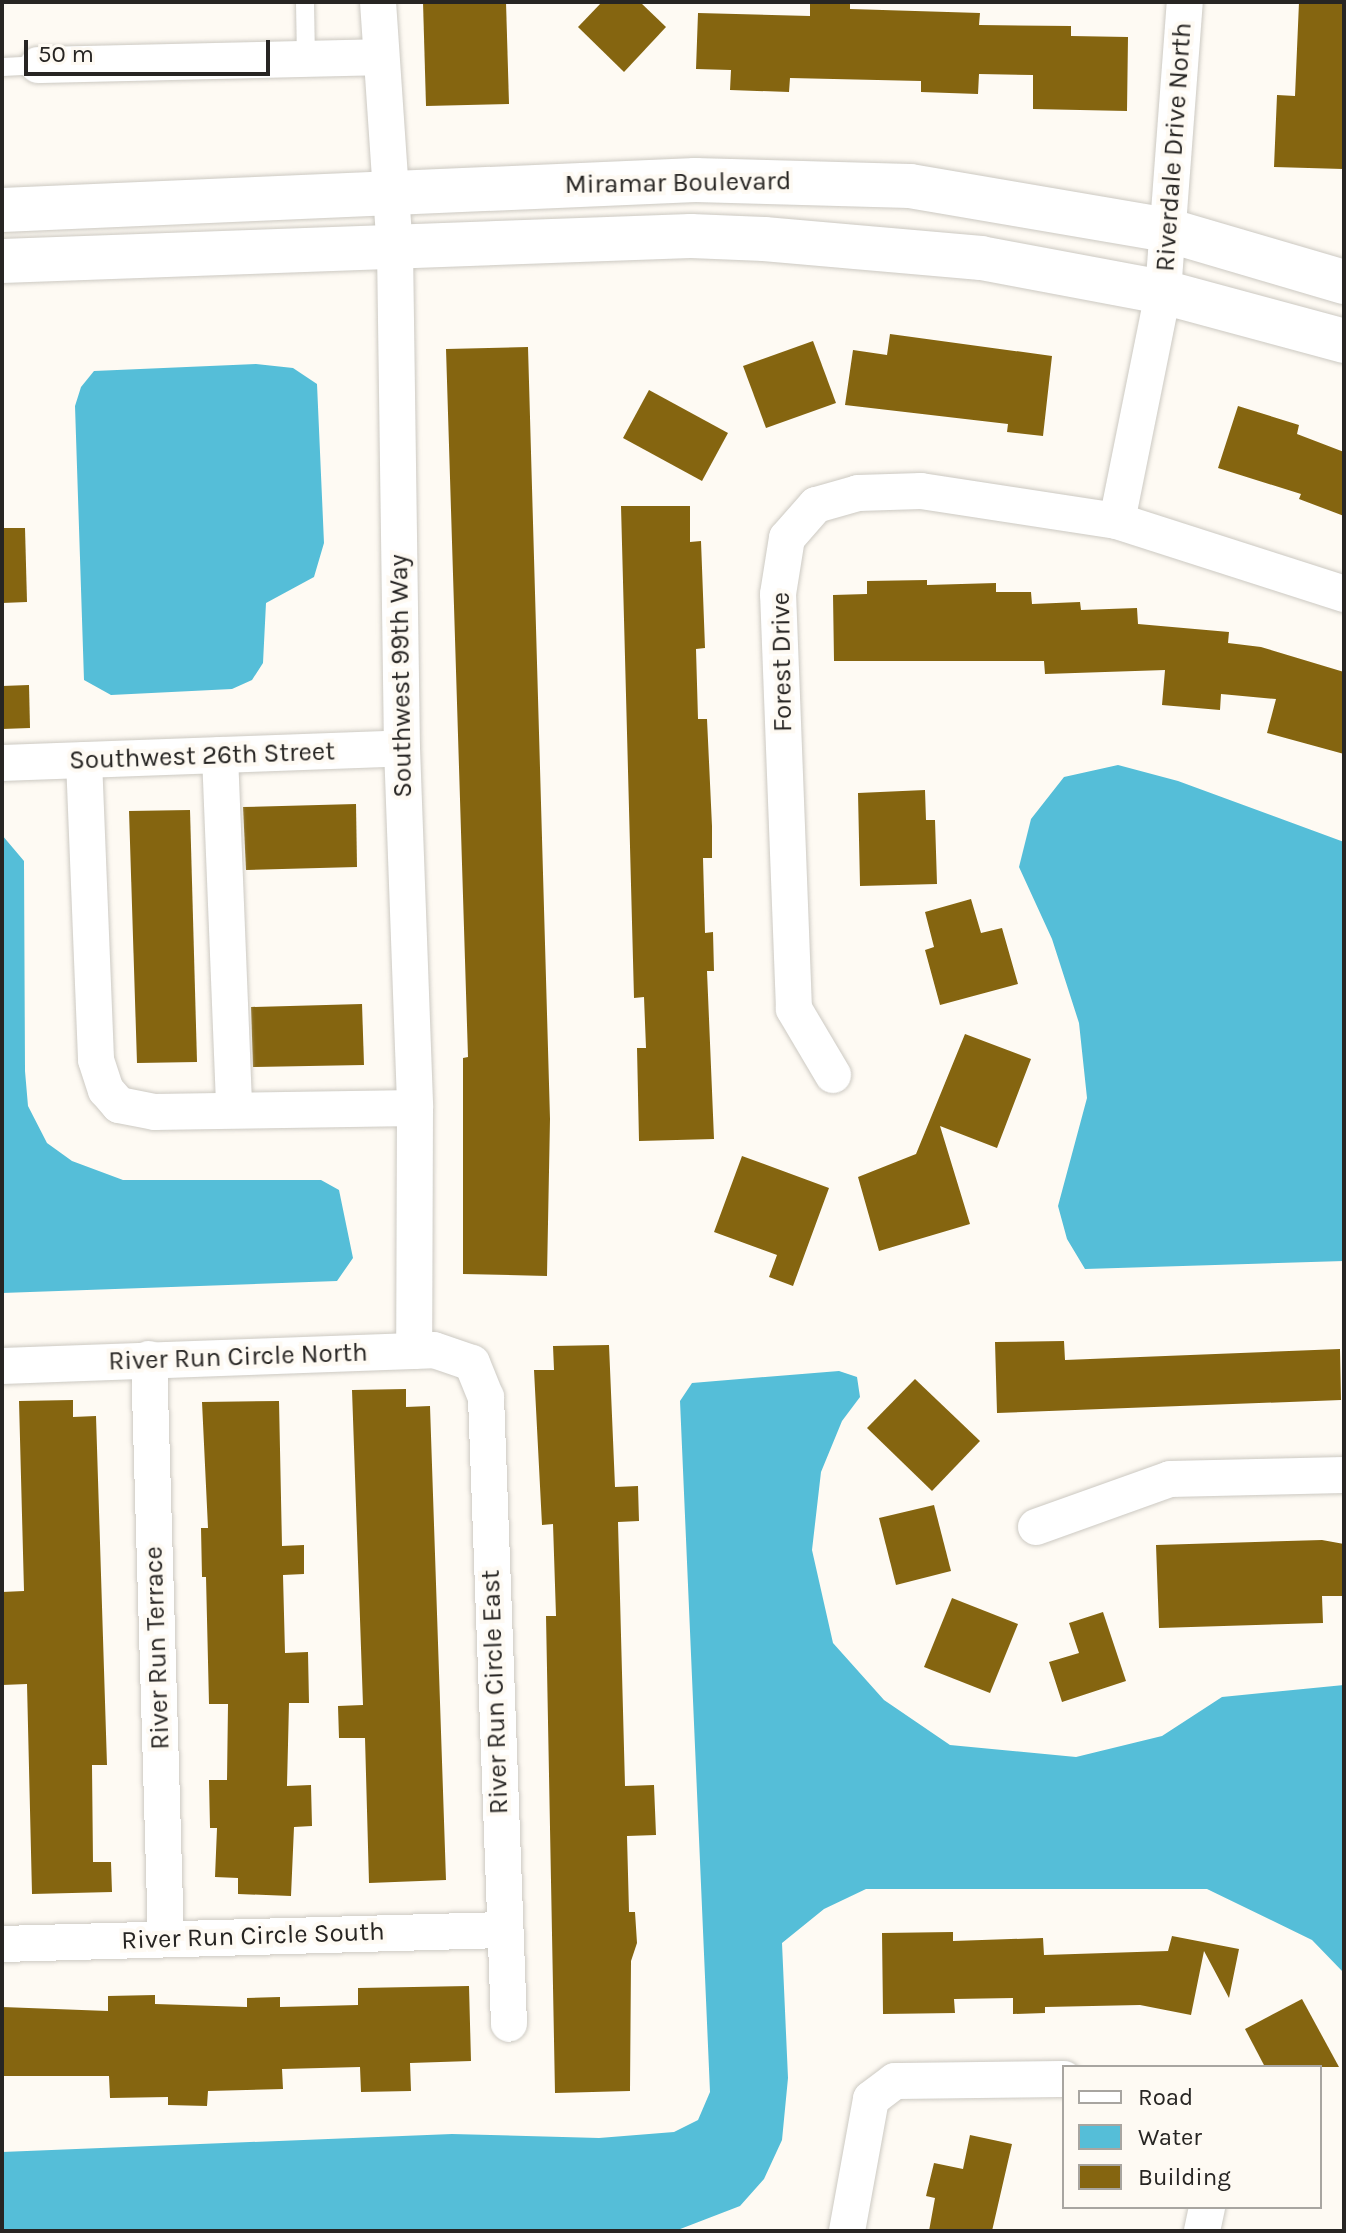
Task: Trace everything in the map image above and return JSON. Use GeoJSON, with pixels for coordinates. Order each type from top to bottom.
{"type":"FeatureCollection","features":[{"type":"Feature","properties":{"kind":"street","name":"Southwest 99th Way"},"geometry":{"type":"LineString","coordinates":[[378,2],[395,249],[402,748],[415,1108],[414,1351]]}},
{"type":"Feature","properties":{"kind":"street","name":"Riverdale Drive North"},"geometry":{"type":"LineString","coordinates":[[1117,521],[1163,292],[1185,2]]}},
{"type":"Feature","properties":{"kind":"street"},"geometry":{"type":"LineString","coordinates":[[38,65],[381,57]]}},
{"type":"Feature","properties":{"kind":"street","name":"Miramar Boulevard"},"geometry":{"type":"LineString","coordinates":[[2,210],[393,191],[815,181],[910,186],[1167,230],[1344,282]]}},
{"type":"Feature","properties":{"kind":"street","name":"Miramar Boulevard"},"geometry":{"type":"LineString","coordinates":[[2,261],[691,236],[764,239],[981,258],[1163,292],[1344,341]]}},
{"type":"Feature","properties":{"kind":"street","name":"Forest Drive"},"geometry":{"type":"LineString","coordinates":[[833,1075],[794,1009],[778,594],[787,538],[816,505],[858,493],[921,491],[1117,521],[1344,594]]}},
{"type":"Feature","properties":{"kind":"street","name":"Southwest 26th Street"},"geometry":{"type":"LineString","coordinates":[[2,763],[402,748]]}},
{"type":"Feature","properties":{"kind":"street"},"geometry":{"type":"LineString","coordinates":[[220,755],[234,1110]]}},
{"type":"Feature","properties":{"kind":"street"},"geometry":{"type":"LineString","coordinates":[[84,760],[96,1060],[106,1090],[119,1105],[155,1112],[415,1108]]}},
{"type":"Feature","properties":{"kind":"street","name":"River Run Circle North"},"geometry":{"type":"LineString","coordinates":[[2,1366],[434,1350],[472,1363]]}},
{"type":"Feature","properties":{"kind":"street","name":"River Run Terrace"},"geometry":{"type":"LineString","coordinates":[[149,1359],[166,1938]]}},
{"type":"Feature","properties":{"kind":"street","name":"River Run Circle East"},"geometry":{"type":"LineString","coordinates":[[472,1363],[486,1397],[503,1930],[509,2024]]}},
{"type":"Feature","properties":{"kind":"street"},"geometry":{"type":"LineString","coordinates":[[1036,1527],[1170,1479],[1344,1475]]}},
{"type":"Feature","properties":{"kind":"street","name":"River Run Circle South"},"geometry":{"type":"LineString","coordinates":[[2,1944],[503,1930]]}},
{"type":"Feature","properties":{"kind":"street"},"geometry":{"type":"LineString","coordinates":[[847,2231],[871,2099],[895,2081],[1062,2079]]}},
{"type":"Feature","properties":{"kind":"street"},"geometry":{"type":"LineString","coordinates":[[1202,2231],[1207,2209]]}},
{"type":"Feature","properties":{"kind":"lane"},"geometry":{"type":"LineString","coordinates":[[305,2],[306,60]]}},
{"type":"Feature","properties":{"kind":"lane"},"geometry":{"type":"LineString","coordinates":[[2,67],[38,65]]}},
{"type":"Feature","properties":{"kind":"water"},"geometry":{"type":"Polygon","coordinates":[[[256,364],[293,368],[317,384],[324,543],[314,577],[266,603],[263,663],[252,680],[232,689],[111,695],[84,680],[75,406],[81,387],[94,371],[256,364]]]}},
{"type":"Feature","properties":{"kind":"water"},"geometry":{"type":"Polygon","coordinates":[[[1118,765],[1178,781],[1344,842],[1344,1261],[1085,1269],[1067,1239],[1058,1206],[1087,1098],[1079,1023],[1052,939],[1019,867],[1031,819],[1064,777],[1118,765]]]}},
{"type":"Feature","properties":{"kind":"water"},"geometry":{"type":"Polygon","coordinates":[[[2,835],[24,861],[25,1071],[28,1106],[47,1143],[72,1161],[123,1180],[321,1180],[339,1190],[353,1258],[337,1281],[2,1293],[2,835]]]}},
{"type":"Feature","properties":{"kind":"water"},"geometry":{"type":"Polygon","coordinates":[[[839,1371],[857,1377],[860,1397],[842,1421],[821,1472],[812,1550],[833,1643],[884,1700],[950,1745],[1076,1757],[1162,1736],[1222,1697],[1344,1685],[1344,1973],[1312,1940],[1207,1889],[866,1889],[824,1909],[782,1943],[788,2078],[782,2140],[764,2179],[740,2206],[675,2231],[2,2231],[2,2152],[452,2134],[599,2138],[674,2132],[698,2120],[710,2092],[680,1401],[692,1383],[839,1371]]]}},
{"type":"Feature","properties":{"kind":"building"},"geometry":{"type":"Polygon","coordinates":[[[423,2],[506,2],[509,104],[426,106],[423,2]]]}},
{"type":"Feature","properties":{"kind":"building"},"geometry":{"type":"Polygon","coordinates":[[[602,2],[640,2],[666,27],[624,72],[578,27],[602,2]]]}},
{"type":"Feature","properties":{"kind":"building"},"geometry":{"type":"Polygon","coordinates":[[[810,2],[850,2],[850,9],[980,13],[979,25],[1071,26],[1071,36],[1128,37],[1127,111],[1033,109],[1033,75],[979,74],[978,94],[921,92],[921,81],[790,78],[789,92],[730,90],[731,70],[696,69],[698,13],[810,16],[810,2]]]}},
{"type":"Feature","properties":{"kind":"building"},"geometry":{"type":"Polygon","coordinates":[[[1299,2],[1344,2],[1343,169],[1274,167],[1277,95],[1295,96],[1299,2]]]}},
{"type":"Feature","properties":{"kind":"building"},"geometry":{"type":"Polygon","coordinates":[[[890,334],[1052,356],[1043,436],[1007,432],[1008,424],[845,405],[853,350],[887,355],[890,334]]]}},
{"type":"Feature","properties":{"kind":"building"},"geometry":{"type":"Polygon","coordinates":[[[813,341],[836,403],[766,428],[743,366],[813,341]]]}},
{"type":"Feature","properties":{"kind":"building"},"geometry":{"type":"Polygon","coordinates":[[[528,347],[550,1119],[547,1276],[463,1274],[463,1058],[468,1057],[446,349],[528,347]]]}},
{"type":"Feature","properties":{"kind":"building"},"geometry":{"type":"Polygon","coordinates":[[[649,390],[728,433],[702,481],[623,438],[649,390]]]}},
{"type":"Feature","properties":{"kind":"building"},"geometry":{"type":"Polygon","coordinates":[[[1238,406],[1299,425],[1297,434],[1344,452],[1344,516],[1299,499],[1301,494],[1218,468],[1238,406]]]}},
{"type":"Feature","properties":{"kind":"building"},"geometry":{"type":"Polygon","coordinates":[[[621,506],[690,506],[690,542],[701,541],[705,648],[696,649],[698,719],[707,719],[712,826],[712,858],[703,858],[705,933],[713,932],[714,971],[707,971],[714,1139],[639,1141],[637,1048],[646,1048],[644,997],[634,998],[621,506]]]}},
{"type":"Feature","properties":{"kind":"building"},"geometry":{"type":"Polygon","coordinates":[[[2,528],[25,528],[27,602],[2,603],[2,528]]]}},
{"type":"Feature","properties":{"kind":"building"},"geometry":{"type":"Polygon","coordinates":[[[927,580],[927,585],[996,583],[996,592],[1031,592],[1032,604],[1080,602],[1081,610],[1137,608],[1138,624],[1229,632],[1228,643],[1261,647],[1344,672],[1344,754],[1267,733],[1276,699],[1221,694],[1220,710],[1162,705],[1165,670],[1045,674],[1044,661],[834,661],[833,595],[867,594],[867,581],[927,580]]]}},
{"type":"Feature","properties":{"kind":"building"},"geometry":{"type":"Polygon","coordinates":[[[29,685],[30,728],[2,729],[2,686],[29,685]]]}},
{"type":"Feature","properties":{"kind":"building"},"geometry":{"type":"Polygon","coordinates":[[[925,790],[926,820],[935,820],[937,884],[860,886],[858,793],[925,790]]]}},
{"type":"Feature","properties":{"kind":"building"},"geometry":{"type":"Polygon","coordinates":[[[356,804],[357,867],[246,870],[243,807],[356,804]]]}},
{"type":"Feature","properties":{"kind":"building"},"geometry":{"type":"Polygon","coordinates":[[[190,810],[197,1062],[137,1063],[129,811],[190,810]]]}},
{"type":"Feature","properties":{"kind":"building"},"geometry":{"type":"Polygon","coordinates":[[[971,899],[981,933],[1002,928],[1018,984],[940,1005],[925,950],[934,947],[925,912],[971,899]]]}},
{"type":"Feature","properties":{"kind":"building"},"geometry":{"type":"Polygon","coordinates":[[[362,1004],[364,1065],[253,1067],[251,1007],[362,1004]]]}},
{"type":"Feature","properties":{"kind":"building"},"geometry":{"type":"Polygon","coordinates":[[[965,1034],[1031,1059],[997,1148],[940,1126],[970,1224],[879,1251],[858,1177],[916,1154],[965,1034]]]}},
{"type":"Feature","properties":{"kind":"building"},"geometry":{"type":"Polygon","coordinates":[[[742,1156],[829,1188],[793,1286],[769,1277],[777,1255],[714,1232],[742,1156]]]}},
{"type":"Feature","properties":{"kind":"building"},"geometry":{"type":"Polygon","coordinates":[[[1064,1341],[1065,1360],[1340,1349],[1341,1400],[997,1413],[995,1342],[1064,1341]]]}},
{"type":"Feature","properties":{"kind":"building"},"geometry":{"type":"Polygon","coordinates":[[[609,1345],[615,1487],[638,1486],[639,1521],[618,1522],[625,1786],[654,1785],[656,1835],[627,1836],[629,1912],[635,1912],[637,1943],[631,1961],[630,2091],[555,2093],[546,1616],[556,1616],[553,1524],[542,1525],[534,1370],[554,1370],[553,1346],[609,1345]]]}},
{"type":"Feature","properties":{"kind":"building"},"geometry":{"type":"Polygon","coordinates":[[[915,1379],[980,1441],[932,1491],[867,1428],[915,1379]]]}},
{"type":"Feature","properties":{"kind":"building"},"geometry":{"type":"Polygon","coordinates":[[[406,1389],[406,1407],[430,1406],[446,1880],[369,1883],[365,1738],[339,1738],[338,1706],[363,1705],[352,1390],[406,1389]]]}},
{"type":"Feature","properties":{"kind":"building"},"geometry":{"type":"Polygon","coordinates":[[[73,1400],[73,1417],[96,1416],[107,1765],[92,1765],[93,1862],[111,1862],[112,1892],[32,1894],[27,1684],[2,1685],[2,1592],[24,1591],[19,1401],[73,1400]]]}},
{"type":"Feature","properties":{"kind":"building"},"geometry":{"type":"Polygon","coordinates":[[[279,1401],[282,1546],[304,1545],[304,1574],[283,1575],[285,1653],[308,1652],[309,1703],[289,1703],[287,1786],[311,1785],[312,1826],[294,1827],[291,1896],[238,1894],[238,1878],[215,1877],[217,1828],[210,1828],[209,1780],[227,1780],[228,1704],[209,1704],[206,1577],[202,1577],[201,1528],[208,1528],[202,1402],[279,1401]]]}},
{"type":"Feature","properties":{"kind":"building"},"geometry":{"type":"Polygon","coordinates":[[[934,1505],[951,1571],[896,1585],[879,1518],[934,1505]]]}},
{"type":"Feature","properties":{"kind":"building"},"geometry":{"type":"Polygon","coordinates":[[[1322,1540],[1344,1544],[1344,1596],[1322,1596],[1323,1623],[1159,1628],[1156,1545],[1322,1540]]]}},
{"type":"Feature","properties":{"kind":"building"},"geometry":{"type":"Polygon","coordinates":[[[952,1598],[1018,1624],[990,1693],[924,1667],[952,1598]]]}},
{"type":"Feature","properties":{"kind":"building"},"geometry":{"type":"Polygon","coordinates":[[[1103,1612],[1126,1681],[1062,1702],[1049,1662],[1079,1653],[1069,1623],[1103,1612]]]}},
{"type":"Feature","properties":{"kind":"building"},"geometry":{"type":"Polygon","coordinates":[[[953,1932],[953,1941],[1043,1938],[1044,1955],[1168,1951],[1172,1936],[1239,1949],[1229,1998],[1204,1951],[1191,2015],[1140,2005],[1045,2007],[1045,2013],[1013,2014],[1013,1998],[954,1999],[955,2013],[883,2014],[882,1933],[953,1932]]]}},
{"type":"Feature","properties":{"kind":"building"},"geometry":{"type":"Polygon","coordinates":[[[469,1986],[471,2061],[410,2063],[411,2091],[361,2092],[360,2067],[282,2069],[283,2089],[208,2091],[207,2106],[168,2105],[168,2097],[110,2098],[109,2076],[2,2076],[2,2007],[108,2011],[108,1996],[155,1995],[155,2004],[247,2007],[247,1998],[280,1997],[280,2007],[358,2005],[358,1988],[469,1986]]]}},
{"type":"Feature","properties":{"kind":"building"},"geometry":{"type":"Polygon","coordinates":[[[1302,1999],[1339,2067],[1264,2065],[1245,2029],[1302,1999]]]}},
{"type":"Feature","properties":{"kind":"building"},"geometry":{"type":"Polygon","coordinates":[[[970,2135],[1012,2144],[992,2231],[929,2231],[935,2198],[926,2196],[934,2163],[963,2169],[970,2135]]]}}]}
